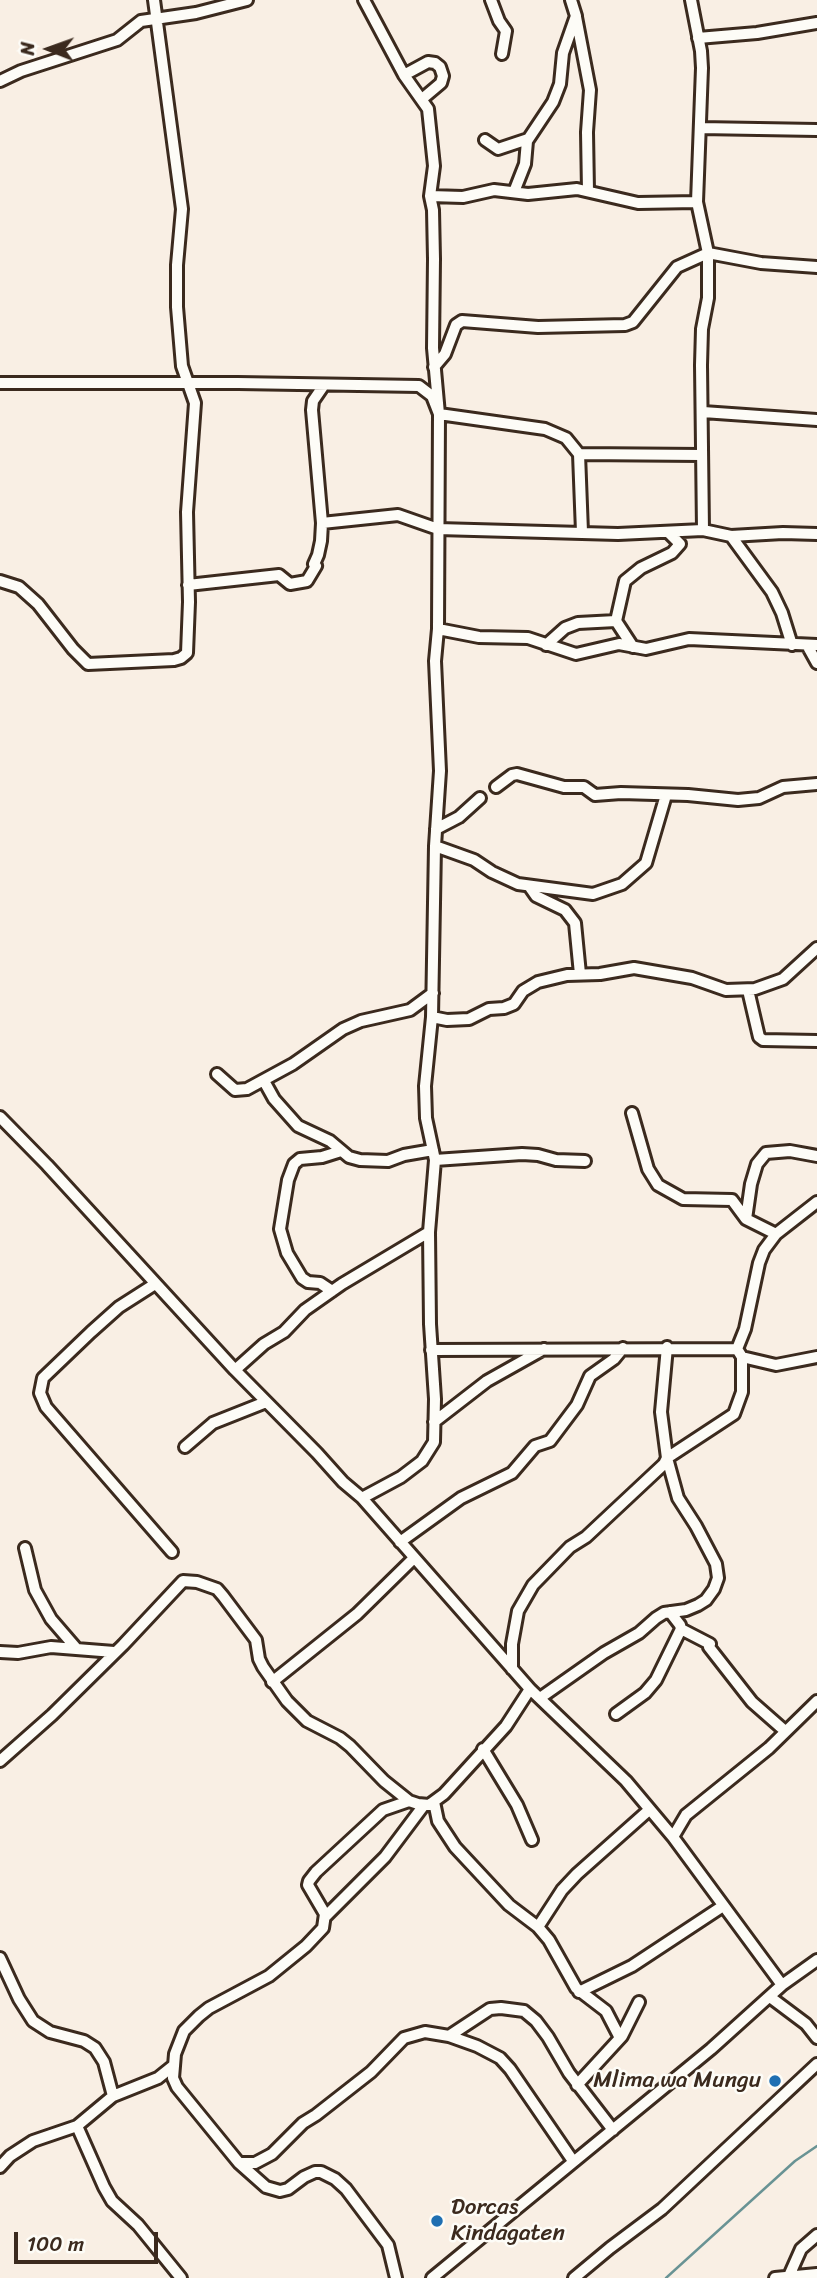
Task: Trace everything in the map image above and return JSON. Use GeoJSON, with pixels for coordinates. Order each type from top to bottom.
{"type":"FeatureCollection","features":[{"type":"Feature","properties":{"kind":"street"},"geometry":{"type":"LineString","coordinates":[[0,580],[19,587],[38,604],[79,656],[92,664],[174,660],[187,653],[187,512],[195,403],[182,366],[177,307],[178,233],[182,209],[154,0]]}},
{"type":"Feature","properties":{"kind":"street"},"geometry":{"type":"LineString","coordinates":[[0,81],[21,71],[117,40],[141,21],[197,13],[247,0]]}},
{"type":"Feature","properties":{"kind":"street"},"geometry":{"type":"LineString","coordinates":[[362,1497],[401,1477],[422,1461],[434,1442],[429,1231],[434,1155],[425,1106],[432,1017],[435,846],[440,771],[435,661],[438,629],[439,414],[435,369],[433,222],[430,196],[435,166],[431,120],[428,109],[404,75],[364,0]]}},
{"type":"Feature","properties":{"kind":"street"},"geometry":{"type":"LineString","coordinates":[[491,0],[506,31],[502,54]]}},
{"type":"Feature","properties":{"kind":"street"},"geometry":{"type":"LineString","coordinates":[[571,0],[590,90],[587,132],[588,191]]}},
{"type":"Feature","properties":{"kind":"street"},"geometry":{"type":"LineString","coordinates":[[691,0],[701,51],[697,202],[708,253],[708,298],[702,329],[703,530]]}},
{"type":"Feature","properties":{"kind":"street"},"geometry":{"type":"LineString","coordinates":[[514,192],[525,163],[528,139],[557,94],[563,53],[576,16]]}},
{"type":"Feature","properties":{"kind":"street"},"geometry":{"type":"LineString","coordinates":[[698,38],[757,33],[817,23]]}},
{"type":"Feature","properties":{"kind":"street"},"geometry":{"type":"LineString","coordinates":[[404,75],[428,62],[434,62],[440,68],[443,76],[441,83],[422,99]]}},
{"type":"Feature","properties":{"kind":"street"},"geometry":{"type":"LineString","coordinates":[[700,128],[817,130]]}},
{"type":"Feature","properties":{"kind":"street"},"geometry":{"type":"LineString","coordinates":[[485,140],[498,149],[528,139]]}},
{"type":"Feature","properties":{"kind":"street"},"geometry":{"type":"LineString","coordinates":[[430,196],[463,197],[494,190],[528,194],[577,189],[638,203],[697,202]]}},
{"type":"Feature","properties":{"kind":"street"},"geometry":{"type":"LineString","coordinates":[[419,386],[445,354],[456,325],[462,321],[538,327],[625,325],[633,322],[677,267],[708,253],[761,263],[817,267]]}},
{"type":"Feature","properties":{"kind":"street"},"geometry":{"type":"LineString","coordinates":[[0,383],[186,382],[419,386],[432,396],[439,414]]}},
{"type":"Feature","properties":{"kind":"street"},"geometry":{"type":"LineString","coordinates":[[188,585],[279,575],[290,584],[307,581],[316,566],[313,564],[318,555],[322,523],[313,401],[303,384]]}},
{"type":"Feature","properties":{"kind":"street"},"geometry":{"type":"LineString","coordinates":[[313,401],[324,385]]}},
{"type":"Feature","properties":{"kind":"street"},"geometry":{"type":"LineString","coordinates":[[703,412],[817,420]]}},
{"type":"Feature","properties":{"kind":"street"},"geometry":{"type":"LineString","coordinates":[[439,414],[545,429],[566,438],[579,454],[582,532]]}},
{"type":"Feature","properties":{"kind":"street"},"geometry":{"type":"LineString","coordinates":[[579,454],[701,454]]}},
{"type":"Feature","properties":{"kind":"street"},"geometry":{"type":"LineString","coordinates":[[322,523],[398,515],[438,530],[519,533],[703,530],[731,536],[765,533],[817,534]]}},
{"type":"Feature","properties":{"kind":"street"},"geometry":{"type":"LineString","coordinates":[[633,647],[616,621],[625,581],[641,568],[672,552],[680,544],[668,532]]}},
{"type":"Feature","properties":{"kind":"street"},"geometry":{"type":"LineString","coordinates":[[731,536],[772,592],[792,645]]}},
{"type":"Feature","properties":{"kind":"street"},"geometry":{"type":"LineString","coordinates":[[546,645],[565,628],[578,623],[616,621]]}},
{"type":"Feature","properties":{"kind":"street"},"geometry":{"type":"LineString","coordinates":[[438,629],[479,637],[528,638],[576,654],[619,644],[646,649],[689,639],[812,645],[817,663]]}},
{"type":"Feature","properties":{"kind":"street"},"geometry":{"type":"LineString","coordinates":[[496,787],[517,774],[564,787],[584,787],[595,795],[607,793],[747,800],[765,796],[773,790],[817,785]]}},
{"type":"Feature","properties":{"kind":"street"},"geometry":{"type":"LineString","coordinates":[[435,846],[474,860],[510,881],[593,894],[622,884],[640,870],[650,856],[666,795]]}},
{"type":"Feature","properties":{"kind":"street"},"geometry":{"type":"LineString","coordinates":[[436,829],[459,817],[480,798]]}},
{"type":"Feature","properties":{"kind":"street"},"geometry":{"type":"LineString","coordinates":[[529,886],[536,896],[565,910],[575,922],[580,974]]}},
{"type":"Feature","properties":{"kind":"street"},"geometry":{"type":"LineString","coordinates":[[432,1017],[447,1020],[469,1019],[489,1009],[514,1004],[531,985],[567,975],[600,974],[634,968],[692,978],[726,990],[748,990],[783,979],[817,948]]}},
{"type":"Feature","properties":{"kind":"street"},"geometry":{"type":"LineString","coordinates":[[748,990],[763,1040],[817,1041]]}},
{"type":"Feature","properties":{"kind":"street"},"geometry":{"type":"LineString","coordinates":[[217,1074],[235,1090],[247,1089],[264,1082],[343,1029],[361,1021],[410,1010],[433,993]]}},
{"type":"Feature","properties":{"kind":"street"},"geometry":{"type":"LineString","coordinates":[[264,1082],[274,1099],[298,1126],[327,1139],[349,1157],[388,1161],[404,1155],[522,1154],[556,1160],[585,1161]]}},
{"type":"Feature","properties":{"kind":"street"},"geometry":{"type":"LineString","coordinates":[[632,1113],[648,1170],[658,1185],[683,1199],[732,1200],[746,1219],[776,1234]]}},
{"type":"Feature","properties":{"kind":"street"},"geometry":{"type":"LineString","coordinates":[[0,1117],[235,1370],[343,1482],[362,1497],[530,1689],[618,1773],[673,1837],[782,1985]]}},
{"type":"Feature","properties":{"kind":"street"},"geometry":{"type":"LineString","coordinates":[[332,1291],[320,1283],[307,1282],[302,1278],[287,1253],[280,1229],[288,1180],[294,1164],[300,1159],[322,1157],[341,1151]]}},
{"type":"Feature","properties":{"kind":"street"},"geometry":{"type":"LineString","coordinates":[[746,1219],[757,1164],[766,1153],[790,1151],[817,1156]]}},
{"type":"Feature","properties":{"kind":"street"},"geometry":{"type":"LineString","coordinates":[[512,1669],[513,1637],[518,1611],[533,1585],[570,1547],[651,1478],[667,1458],[734,1414],[742,1392],[740,1353],[764,1250],[776,1234],[817,1202]]}},
{"type":"Feature","properties":{"kind":"street"},"geometry":{"type":"LineString","coordinates":[[235,1370],[264,1344],[284,1332],[305,1310],[429,1231]]}},
{"type":"Feature","properties":{"kind":"street"},"geometry":{"type":"LineString","coordinates":[[155,1284],[119,1307],[90,1332],[43,1378],[40,1393],[46,1407],[172,1552]]}},
{"type":"Feature","properties":{"kind":"street"},"geometry":{"type":"LineString","coordinates":[[400,1542],[460,1498],[506,1477],[519,1467],[535,1446],[550,1441],[577,1405],[590,1376],[614,1359],[623,1348]]}},
{"type":"Feature","properties":{"kind":"street"},"geometry":{"type":"LineString","coordinates":[[431,1350],[667,1348],[740,1353],[776,1365],[817,1357]]}},
{"type":"Feature","properties":{"kind":"street"},"geometry":{"type":"LineString","coordinates":[[540,1698],[552,1687],[627,1641],[656,1618],[670,1612],[687,1610],[706,1600],[718,1581],[711,1553],[678,1498],[667,1458],[661,1412],[667,1348]]}},
{"type":"Feature","properties":{"kind":"street"},"geometry":{"type":"LineString","coordinates":[[434,1422],[487,1381],[544,1349]]}},
{"type":"Feature","properties":{"kind":"street"},"geometry":{"type":"LineString","coordinates":[[185,1447],[213,1423],[266,1402]]}},
{"type":"Feature","properties":{"kind":"street"},"geometry":{"type":"LineString","coordinates":[[25,1548],[35,1590],[51,1619],[76,1648]]}},
{"type":"Feature","properties":{"kind":"street"},"geometry":{"type":"LineString","coordinates":[[272,1682],[378,1596],[414,1558]]}},
{"type":"Feature","properties":{"kind":"street"},"geometry":{"type":"LineString","coordinates":[[0,1761],[52,1715],[183,1581],[197,1582],[216,1589],[223,1596],[256,1640],[259,1659],[287,1701],[307,1721],[350,1746],[373,1771],[410,1801]]}},
{"type":"Feature","properties":{"kind":"street"},"geometry":{"type":"LineString","coordinates":[[670,1612],[681,1629],[710,1644],[709,1647],[752,1702],[785,1731]]}},
{"type":"Feature","properties":{"kind":"street"},"geometry":{"type":"LineString","coordinates":[[616,1714],[651,1687],[681,1629]]}},
{"type":"Feature","properties":{"kind":"street"},"geometry":{"type":"LineString","coordinates":[[0,1653],[18,1653],[51,1647],[114,1653]]}},
{"type":"Feature","properties":{"kind":"street"},"geometry":{"type":"LineString","coordinates":[[325,1917],[385,1857],[429,1804],[461,1777],[506,1726],[530,1689]]}},
{"type":"Feature","properties":{"kind":"street"},"geometry":{"type":"LineString","coordinates":[[660,1823],[682,1818],[753,1762],[817,1701]]}},
{"type":"Feature","properties":{"kind":"street"},"geometry":{"type":"LineString","coordinates":[[483,1749],[517,1805],[532,1840]]}},
{"type":"Feature","properties":{"kind":"street"},"geometry":{"type":"LineString","coordinates":[[396,2278],[388,2245],[346,2189],[321,2172],[304,2177],[288,2189],[280,2191],[266,2187],[239,2163],[177,2087],[173,2078],[173,2066],[184,2031],[199,2015],[269,1976],[306,1946],[323,1928],[324,1910],[310,1890],[309,1881],[362,1827],[383,1810],[410,1801],[429,1804]]}},
{"type":"Feature","properties":{"kind":"street"},"geometry":{"type":"LineString","coordinates":[[429,1804],[455,1847],[509,1905],[538,1927],[556,1950],[579,1992],[606,2011],[620,2038]]}},
{"type":"Feature","properties":{"kind":"street"},"geometry":{"type":"LineString","coordinates":[[538,1927],[569,1882],[649,1810]]}},
{"type":"Feature","properties":{"kind":"street"},"geometry":{"type":"LineString","coordinates":[[673,1837],[682,1818]]}},
{"type":"Feature","properties":{"kind":"street"},"geometry":{"type":"LineString","coordinates":[[579,1992],[632,1966],[723,1906]]}},
{"type":"Feature","properties":{"kind":"street"},"geometry":{"type":"LineString","coordinates":[[0,1958],[33,2021],[50,2032],[84,2041],[95,2048],[104,2062],[113,2096]]}},
{"type":"Feature","properties":{"kind":"street"},"geometry":{"type":"LineString","coordinates":[[432,2278],[613,2130],[782,1985],[817,1960]]}},
{"type":"Feature","properties":{"kind":"street"},"geometry":{"type":"LineString","coordinates":[[770,1997],[806,2024],[817,2038]]}},
{"type":"Feature","properties":{"kind":"street"},"geometry":{"type":"LineString","coordinates":[[577,2085],[620,2038],[639,2002]]}},
{"type":"Feature","properties":{"kind":"street"},"geometry":{"type":"LineString","coordinates":[[449,2036],[489,2009],[501,2008],[530,2014],[548,2037],[577,2085],[613,2130]]}},
{"type":"Feature","properties":{"kind":"street"},"geometry":{"type":"LineString","coordinates":[[239,2163],[255,2163],[272,2154],[303,2123],[371,2072],[404,2038],[425,2032],[449,2036],[493,2053],[505,2063],[573,2161]]}},
{"type":"Feature","properties":{"kind":"street"},"geometry":{"type":"LineString","coordinates":[[575,2278],[662,2209],[817,2064]]}},
{"type":"Feature","properties":{"kind":"street"},"geometry":{"type":"LineString","coordinates":[[0,2167],[10,2156],[33,2141],[77,2126],[113,2096],[158,2078],[173,2066]]}},
{"type":"Feature","properties":{"kind":"street"},"geometry":{"type":"LineString","coordinates":[[158,2078],[177,2087]]}},
{"type":"Feature","properties":{"kind":"street"},"geometry":{"type":"LineString","coordinates":[[77,2126],[112,2201],[138,2225],[181,2278]]}},
{"type":"Feature","properties":{"kind":"street"},"geometry":{"type":"LineString","coordinates":[[793,2277],[800,2249],[817,2235]]}},
{"type":"Feature","properties":{"kind":"street"},"geometry":{"type":"LineString","coordinates":[[775,2278],[817,2274]]}},
{"type":"Feature","properties":{"kind":"waterway"},"geometry":{"type":"LineString","coordinates":[[666,2278],[795,2161],[817,2146]]}},
{"type":"Feature","properties":{"kind":"place","name":"Mlima wa Mungu"},"geometry":{"type":"Point","coordinates":[775,2081]}},
{"type":"Feature","properties":{"kind":"place","name":"Dorcas Kindagaten"},"geometry":{"type":"Point","coordinates":[437,2221]}}]}
